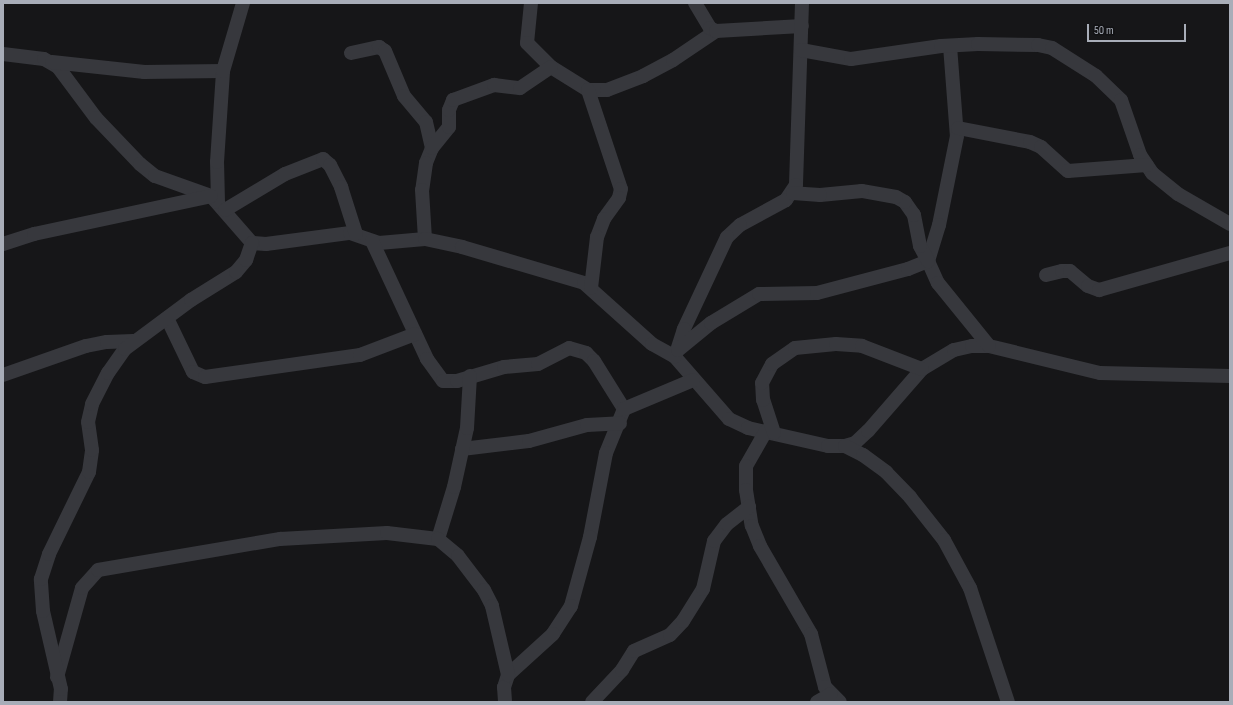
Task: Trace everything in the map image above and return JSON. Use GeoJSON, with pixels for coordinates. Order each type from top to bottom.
{"type":"FeatureCollection","features":[{"type":"Feature","properties":{"kind":"street"},"geometry":{"type":"LineString","coordinates":[[218,203],[217,162],[223,71],[243,3]]}},
{"type":"Feature","properties":{"kind":"street"},"geometry":{"type":"LineString","coordinates":[[532,3],[527,43],[551,67],[588,90],[607,90],[643,76],[716,31],[802,26]]}},
{"type":"Feature","properties":{"kind":"street"},"geometry":{"type":"LineString","coordinates":[[695,3],[710,28],[716,31]]}},
{"type":"Feature","properties":{"kind":"street"},"geometry":{"type":"LineString","coordinates":[[676,354],[684,329],[727,237],[732,231],[777,206],[793,193],[798,172],[802,3]]}},
{"type":"Feature","properties":{"kind":"street"},"geometry":{"type":"LineString","coordinates":[[801,50],[851,59],[950,46],[1038,45],[1052,48],[1096,76],[1121,100],[1140,154],[1147,165],[1178,194],[1230,224]]}},
{"type":"Feature","properties":{"kind":"street"},"geometry":{"type":"LineString","coordinates":[[928,261],[939,225],[955,151],[958,128],[950,46]]}},
{"type":"Feature","properties":{"kind":"street"},"geometry":{"type":"LineString","coordinates":[[351,53],[379,47],[385,51],[404,96],[426,122],[432,148]]}},
{"type":"Feature","properties":{"kind":"street"},"geometry":{"type":"LineString","coordinates":[[3,54],[52,62],[138,72],[223,71]]}},
{"type":"Feature","properties":{"kind":"street"},"geometry":{"type":"LineString","coordinates":[[52,62],[64,72],[96,118],[140,164],[155,176],[218,203],[252,243],[266,244],[344,233],[356,234],[372,241],[388,244],[425,240],[462,247],[576,279],[592,288],[652,344],[676,354],[693,380],[738,425],[828,446],[846,446],[855,443],[868,431],[922,369],[962,347],[989,346],[1100,373],[1230,376]]}},
{"type":"Feature","properties":{"kind":"street"},"geometry":{"type":"LineString","coordinates":[[425,240],[423,183],[426,163],[432,148],[449,127],[449,110],[453,100],[494,85],[520,88],[551,67]]}},
{"type":"Feature","properties":{"kind":"street"},"geometry":{"type":"LineString","coordinates":[[588,90],[621,189],[619,198],[604,219],[597,237],[592,288]]}},
{"type":"Feature","properties":{"kind":"street"},"geometry":{"type":"LineString","coordinates":[[958,128],[1030,142],[1041,147],[1068,171],[1147,165]]}},
{"type":"Feature","properties":{"kind":"street"},"geometry":{"type":"LineString","coordinates":[[3,244],[34,234],[218,203],[285,174],[323,160],[330,165],[341,187],[356,234]]}},
{"type":"Feature","properties":{"kind":"street"},"geometry":{"type":"LineString","coordinates":[[793,193],[820,195],[862,191],[896,197],[905,202],[914,215],[920,246],[938,282],[989,346]]}},
{"type":"Feature","properties":{"kind":"street"},"geometry":{"type":"LineString","coordinates":[[372,241],[415,334],[434,371],[443,381],[457,382],[470,376],[509,366],[530,366],[569,348],[586,353],[602,371],[622,416],[606,453],[590,537],[571,606],[553,634],[508,675],[504,687],[505,702]]}},
{"type":"Feature","properties":{"kind":"street"},"geometry":{"type":"LineString","coordinates":[[60,702],[61,688],[57,677],[43,611],[41,579],[49,554],[89,472],[92,450],[88,422],[92,404],[108,373],[133,341],[236,272],[246,260],[252,243]]}},
{"type":"Feature","properties":{"kind":"street"},"geometry":{"type":"LineString","coordinates":[[1046,275],[1062,270],[1070,271],[1088,286],[1099,290],[1230,253]]}},
{"type":"Feature","properties":{"kind":"street"},"geometry":{"type":"LineString","coordinates":[[676,354],[711,323],[758,294],[817,293],[908,269],[928,261]]}},
{"type":"Feature","properties":{"kind":"street"},"geometry":{"type":"LineString","coordinates":[[167,318],[190,369],[198,377],[353,356],[415,334]]}},
{"type":"Feature","properties":{"kind":"street"},"geometry":{"type":"LineString","coordinates":[[3,375],[86,346],[107,342],[133,341]]}},
{"type":"Feature","properties":{"kind":"street"},"geometry":{"type":"LineString","coordinates":[[817,702],[836,698],[821,675],[811,634],[760,546],[749,507],[745,477],[746,466],[770,432],[763,400],[764,376],[779,358],[795,348],[836,344],[862,346],[922,369]]}},
{"type":"Feature","properties":{"kind":"street"},"geometry":{"type":"LineString","coordinates":[[438,539],[454,487],[462,449],[470,408],[470,376]]}},
{"type":"Feature","properties":{"kind":"street"},"geometry":{"type":"LineString","coordinates":[[462,449],[529,441],[622,416],[693,380]]}},
{"type":"Feature","properties":{"kind":"street"},"geometry":{"type":"LineString","coordinates":[[846,446],[863,454],[886,472],[910,497],[944,540],[974,599],[1008,702]]}},
{"type":"Feature","properties":{"kind":"street"},"geometry":{"type":"LineString","coordinates":[[592,702],[622,670],[634,651],[670,636],[683,621],[702,589],[714,541],[727,524],[749,507]]}},
{"type":"Feature","properties":{"kind":"street"},"geometry":{"type":"LineString","coordinates":[[57,677],[82,588],[98,570],[292,538],[387,533],[438,539],[458,556],[486,596],[497,623],[508,675]]}}]}
